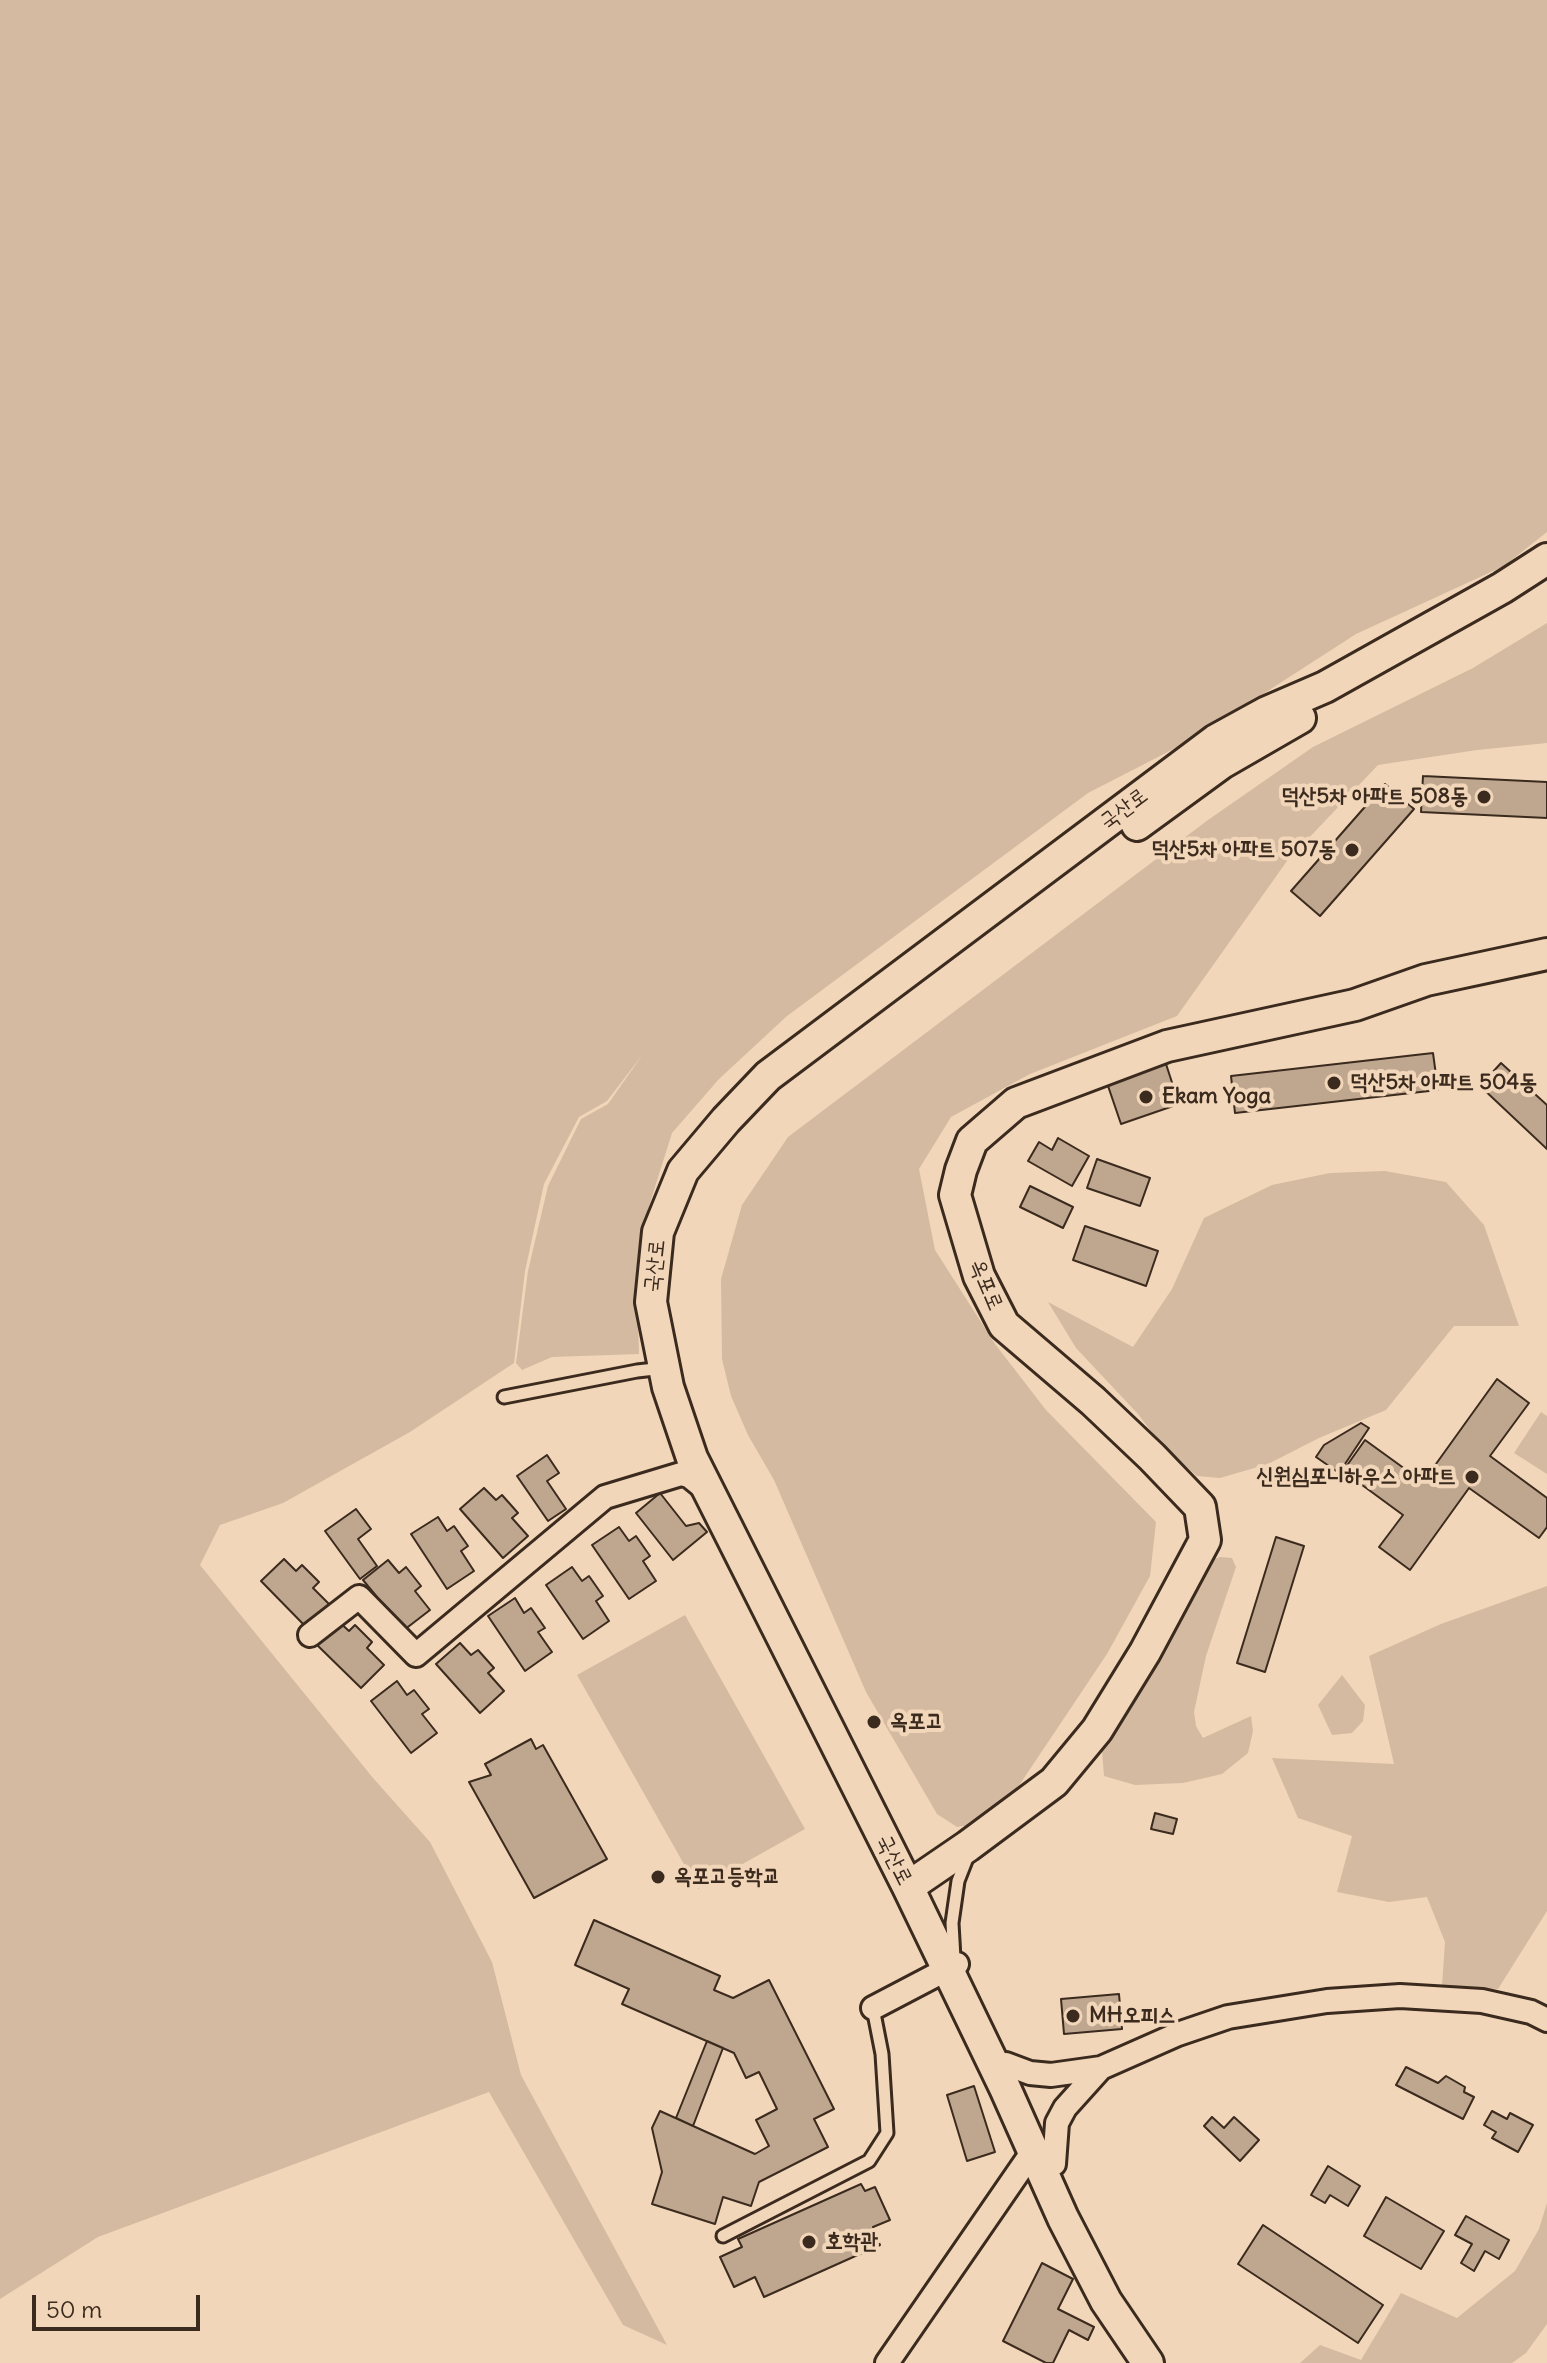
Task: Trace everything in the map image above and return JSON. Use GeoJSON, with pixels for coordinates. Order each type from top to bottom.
{"type":"FeatureCollection","features":[{"type":"Feature","properties":{"kind":"street","name":"국산로"},"geometry":{"type":"LineString","coordinates":[[1167,2363],[1113,2288],[1042,2160],[1006,2064],[711,1495],[684,1459],[651,1302],[658,1232],[683,1171],[768,1076],[1216,740],[1267,712],[1325,687],[1502,588],[1547,559]]}},
{"type":"Feature","properties":{"kind":"street","name":"국산로"},"geometry":{"type":"LineString","coordinates":[[912,1884],[708,1457],[681,1384],[668,1298],[676,1241],[697,1186],[777,1089],[1222,763],[1284,726],[1516,604],[1547,582]]}},
{"type":"Feature","properties":{"kind":"street","name":"옥포로"},"geometry":{"type":"LineString","coordinates":[[912,1884],[1054,1782],[1097,1730],[1152,1639],[1205,1540],[1200,1507],[1103,1410],[1004,1325],[979,1276],[955,1195],[972,1141],[1016,1103],[1167,1046],[1355,1005],[1426,980],[1547,954]]}},
{"type":"Feature","properties":{"kind":"street"},"geometry":{"type":"LineString","coordinates":[[310,1635],[359,1597],[416,1655],[605,1497],[684,1459]]}},
{"type":"Feature","properties":{"kind":"street","name":"국산로"},"geometry":{"type":"LineString","coordinates":[[953,1964],[1106,2301],[1148,2363]]}},
{"type":"Feature","properties":{"kind":"street"},"geometry":{"type":"LineString","coordinates":[[873,2008],[953,1964]]}},
{"type":"Feature","properties":{"kind":"street"},"geometry":{"type":"LineString","coordinates":[[1006,2064],[1030,2073],[1051,2075],[1101,2068],[1178,2034],[1228,2017],[1327,2001],[1400,1996],[1482,2001],[1531,2012],[1547,2020]]}},
{"type":"Feature","properties":{"kind":"street"},"geometry":{"type":"LineString","coordinates":[[904,2363],[1042,2160],[1065,2108],[1101,2068]]}},
{"type":"Feature","properties":{"kind":"street"},"geometry":{"type":"LineString","coordinates":[[887,2363],[1042,2160]]}},
{"type":"Feature","properties":{"kind":"lane"},"geometry":{"type":"LineString","coordinates":[[504,1397],[665,1368]]}},
{"type":"Feature","properties":{"kind":"lane"},"geometry":{"type":"LineString","coordinates":[[953,1964],[952,1923],[958,1881],[974,1842]]}},
{"type":"Feature","properties":{"kind":"lane"},"geometry":{"type":"LineString","coordinates":[[723,2236],[869,2161],[887,2133],[882,2054],[873,2008]]}},
{"type":"Feature","properties":{"kind":"shaded area"},"geometry":{"type":"Polygon","coordinates":[[[0,0],[1547,0],[1547,532],[1504,566],[1356,634],[1195,738],[1088,793],[787,1016],[719,1079],[672,1133],[649,1206],[637,1287],[639,1354],[552,1357],[522,1370],[516,1363],[528,1271],[548,1186],[581,1119],[608,1104],[643,1054],[607,1101],[579,1117],[544,1184],[525,1271],[514,1363],[410,1432],[283,1503],[220,1525],[200,1565],[373,1778],[430,1842],[492,1962],[521,2075],[667,2345],[623,2325],[489,2092],[98,2237],[0,2299],[0,0]]]}},
{"type":"Feature","properties":{"kind":"shaded area"},"geometry":{"type":"Polygon","coordinates":[[[1547,623],[1547,743],[1378,765],[1287,861],[1177,1016],[1030,1074],[951,1117],[919,1169],[935,1250],[995,1344],[1046,1410],[1156,1522],[1150,1576],[1107,1654],[1010,1799],[989,1822],[957,1827],[937,1814],[866,1692],[774,1480],[748,1435],[731,1396],[722,1359],[721,1279],[742,1205],[788,1137],[1208,820],[1313,747],[1473,668],[1547,623]]]}},
{"type":"Feature","properties":{"kind":"shaded area"},"geometry":{"type":"Polygon","coordinates":[[[1385,1171],[1446,1182],[1484,1225],[1519,1326],[1454,1326],[1386,1410],[1319,1438],[1268,1464],[1220,1478],[1197,1476],[1162,1446],[1138,1414],[1076,1348],[1048,1302],[1133,1347],[1172,1289],[1204,1218],[1272,1185],[1330,1173],[1385,1171]]]}},
{"type":"Feature","properties":{"kind":"shaded area"},"geometry":{"type":"Polygon","coordinates":[[[1541,1412],[1547,1416],[1547,1474],[1514,1453],[1541,1412]]]}},
{"type":"Feature","properties":{"kind":"shaded area"},"geometry":{"type":"Polygon","coordinates":[[[1220,1557],[1232,1558],[1236,1567],[1206,1656],[1194,1712],[1196,1726],[1203,1738],[1251,1716],[1253,1731],[1248,1753],[1222,1774],[1183,1783],[1135,1785],[1104,1776],[1101,1737],[1202,1563],[1220,1557]]]}},
{"type":"Feature","properties":{"kind":"shaded area"},"geometry":{"type":"Polygon","coordinates":[[[1547,1586],[1547,1911],[1498,1989],[1442,1986],[1445,1942],[1427,1897],[1389,1902],[1337,1892],[1352,1836],[1298,1818],[1272,1758],[1394,1764],[1369,1656],[1441,1624],[1547,1586]]]}},
{"type":"Feature","properties":{"kind":"shaded area"},"geometry":{"type":"Polygon","coordinates":[[[685,1615],[805,1829],[698,1889],[577,1675],[685,1615]]]}},
{"type":"Feature","properties":{"kind":"shaded area"},"geometry":{"type":"Polygon","coordinates":[[[1342,1675],[1365,1705],[1363,1721],[1352,1733],[1332,1735],[1318,1705],[1342,1675]]]}},
{"type":"Feature","properties":{"kind":"shaded area"},"geometry":{"type":"Polygon","coordinates":[[[1547,2203],[1547,2324],[1526,2353],[1512,2363],[1300,2363],[1320,2345],[1361,2360],[1401,2293],[1457,2318],[1515,2271],[1539,2229],[1547,2203]]]}},
{"type":"Feature","properties":{"kind":"building","name":"덕산5차 아파트 508동"},"geometry":{"type":"Polygon","coordinates":[[[1423,776],[1547,782],[1547,818],[1421,812],[1423,776]]]}},
{"type":"Feature","properties":{"kind":"building","name":"덕산5차 아파트 507동"},"geometry":{"type":"Polygon","coordinates":[[[1385,784],[1414,809],[1320,916],[1291,891],[1385,784]]]}},
{"type":"Feature","properties":{"kind":"building","name":"덕산5차 아파트 504동"},"geometry":{"type":"Polygon","coordinates":[[[1433,1053],[1438,1090],[1235,1113],[1231,1076],[1433,1053]]]}},
{"type":"Feature","properties":{"kind":"building"},"geometry":{"type":"Polygon","coordinates":[[[1501,1063],[1547,1105],[1547,1149],[1480,1086],[1501,1063]]]}},
{"type":"Feature","properties":{"kind":"building"},"geometry":{"type":"Polygon","coordinates":[[[1166,1064],[1179,1104],[1121,1124],[1107,1083],[1166,1064]]]}},
{"type":"Feature","properties":{"kind":"building"},"geometry":{"type":"Polygon","coordinates":[[[1058,1138],[1089,1156],[1072,1186],[1028,1161],[1039,1142],[1052,1150],[1058,1138]]]}},
{"type":"Feature","properties":{"kind":"building"},"geometry":{"type":"Polygon","coordinates":[[[1097,1159],[1150,1178],[1140,1206],[1087,1188],[1097,1159]]]}},
{"type":"Feature","properties":{"kind":"building"},"geometry":{"type":"Polygon","coordinates":[[[1030,1186],[1073,1207],[1063,1228],[1020,1207],[1030,1186]]]}},
{"type":"Feature","properties":{"kind":"building"},"geometry":{"type":"Polygon","coordinates":[[[1085,1226],[1158,1251],[1146,1286],[1073,1260],[1085,1226]]]}},
{"type":"Feature","properties":{"kind":"building","name":"신원심포니하우스 아파트"},"geometry":{"type":"Polygon","coordinates":[[[1497,1379],[1529,1403],[1490,1456],[1547,1498],[1547,1527],[1539,1538],[1469,1488],[1410,1570],[1379,1547],[1403,1515],[1343,1471],[1365,1440],[1423,1482],[1497,1379]]]}},
{"type":"Feature","properties":{"kind":"building"},"geometry":{"type":"Polygon","coordinates":[[[1361,1423],[1369,1428],[1339,1473],[1316,1457],[1324,1445],[1361,1423]]]}},
{"type":"Feature","properties":{"kind":"building"},"geometry":{"type":"Polygon","coordinates":[[[547,1455],[559,1473],[547,1481],[566,1509],[548,1521],[517,1476],[547,1455]]]}},
{"type":"Feature","properties":{"kind":"building"},"geometry":{"type":"Polygon","coordinates":[[[484,1488],[496,1500],[502,1495],[518,1513],[512,1518],[528,1536],[503,1558],[460,1509],[484,1488]]]}},
{"type":"Feature","properties":{"kind":"building"},"geometry":{"type":"Polygon","coordinates":[[[660,1493],[686,1526],[699,1523],[707,1532],[673,1560],[636,1513],[660,1493]]]}},
{"type":"Feature","properties":{"kind":"building"},"geometry":{"type":"Polygon","coordinates":[[[356,1509],[371,1529],[358,1539],[377,1566],[360,1579],[325,1531],[356,1509]]]}},
{"type":"Feature","properties":{"kind":"building"},"geometry":{"type":"Polygon","coordinates":[[[438,1517],[447,1531],[454,1526],[468,1546],[461,1551],[474,1571],[447,1589],[411,1534],[438,1517]]]}},
{"type":"Feature","properties":{"kind":"building"},"geometry":{"type":"Polygon","coordinates":[[[619,1527],[629,1541],[636,1536],[650,1556],[643,1561],[656,1581],[629,1599],[592,1545],[619,1527]]]}},
{"type":"Feature","properties":{"kind":"building"},"geometry":{"type":"Polygon","coordinates":[[[1276,1537],[1304,1546],[1265,1672],[1237,1663],[1276,1537]]]}},
{"type":"Feature","properties":{"kind":"building"},"geometry":{"type":"Polygon","coordinates":[[[284,1559],[296,1571],[302,1565],[319,1582],[313,1588],[330,1605],[307,1628],[261,1581],[284,1559]]]}},
{"type":"Feature","properties":{"kind":"building"},"geometry":{"type":"Polygon","coordinates":[[[388,1560],[399,1573],[406,1567],[421,1586],[415,1591],[430,1610],[404,1630],[363,1580],[388,1560]]]}},
{"type":"Feature","properties":{"kind":"building"},"geometry":{"type":"Polygon","coordinates":[[[572,1567],[582,1581],[589,1576],[603,1596],[596,1601],[609,1621],[583,1639],[546,1585],[572,1567]]]}},
{"type":"Feature","properties":{"kind":"building"},"geometry":{"type":"Polygon","coordinates":[[[515,1598],[524,1613],[531,1608],[545,1628],[538,1632],[552,1652],[525,1671],[488,1616],[515,1598]]]}},
{"type":"Feature","properties":{"kind":"building"},"geometry":{"type":"Polygon","coordinates":[[[336,1619],[349,1631],[355,1625],[372,1642],[367,1648],[384,1665],[361,1688],[314,1642],[336,1619]]]}},
{"type":"Feature","properties":{"kind":"building"},"geometry":{"type":"Polygon","coordinates":[[[460,1643],[471,1655],[478,1650],[494,1668],[488,1673],[504,1691],[480,1713],[436,1664],[460,1643]]]}},
{"type":"Feature","properties":{"kind":"building"},"geometry":{"type":"Polygon","coordinates":[[[397,1681],[407,1695],[414,1690],[429,1709],[422,1714],[437,1733],[411,1753],[371,1701],[397,1681]]]}},
{"type":"Feature","properties":{"kind":"building"},"geometry":{"type":"Polygon","coordinates":[[[531,1739],[536,1749],[543,1745],[607,1859],[534,1898],[469,1782],[491,1775],[485,1764],[531,1739]]]}},
{"type":"Feature","properties":{"kind":"building"},"geometry":{"type":"Polygon","coordinates":[[[1155,1813],[1177,1819],[1173,1834],[1151,1829],[1155,1813]]]}},
{"type":"Feature","properties":{"kind":"building"},"geometry":{"type":"Polygon","coordinates":[[[594,1920],[720,1976],[714,1990],[733,1998],[769,1980],[834,2109],[814,2119],[828,2147],[759,2182],[751,2206],[723,2197],[715,2224],[652,2204],[662,2172],[652,2128],[660,2111],[755,2154],[769,2146],[756,2120],[777,2109],[759,2072],[746,2078],[734,2053],[622,2004],[629,1989],[575,1965],[594,1920]]]}},
{"type":"Feature","properties":{"kind":"building"},"geometry":{"type":"Polygon","coordinates":[[[1119,1994],[1122,2029],[1064,2034],[1061,1999],[1119,1994]]]}},
{"type":"Feature","properties":{"kind":"building"},"geometry":{"type":"Polygon","coordinates":[[[707,2041],[723,2048],[693,2126],[676,2118],[707,2041]]]}},
{"type":"Feature","properties":{"kind":"building"},"geometry":{"type":"Polygon","coordinates":[[[1406,2067],[1438,2083],[1446,2076],[1465,2087],[1464,2092],[1474,2097],[1463,2119],[1396,2085],[1406,2067]]]}},
{"type":"Feature","properties":{"kind":"building"},"geometry":{"type":"Polygon","coordinates":[[[974,2086],[995,2152],[967,2161],[947,2095],[974,2086]]]}},
{"type":"Feature","properties":{"kind":"building"},"geometry":{"type":"Polygon","coordinates":[[[1492,2111],[1507,2119],[1510,2113],[1533,2125],[1518,2152],[1492,2138],[1496,2132],[1484,2125],[1492,2111]]]}},
{"type":"Feature","properties":{"kind":"building"},"geometry":{"type":"Polygon","coordinates":[[[1212,2117],[1224,2128],[1234,2117],[1259,2140],[1240,2161],[1204,2126],[1212,2117]]]}},
{"type":"Feature","properties":{"kind":"building"},"geometry":{"type":"Polygon","coordinates":[[[1328,2166],[1360,2186],[1348,2206],[1330,2195],[1325,2203],[1311,2195],[1328,2166]]]}},
{"type":"Feature","properties":{"kind":"building","name":"호학관"},"geometry":{"type":"Polygon","coordinates":[[[861,2184],[865,2191],[875,2187],[890,2220],[873,2227],[880,2245],[764,2297],[755,2277],[734,2287],[720,2257],[742,2247],[738,2239],[861,2184]]]}},
{"type":"Feature","properties":{"kind":"building"},"geometry":{"type":"Polygon","coordinates":[[[1386,2197],[1444,2231],[1421,2269],[1364,2236],[1386,2197]]]}},
{"type":"Feature","properties":{"kind":"building"},"geometry":{"type":"Polygon","coordinates":[[[1466,2216],[1509,2240],[1499,2259],[1485,2251],[1474,2271],[1461,2263],[1472,2244],[1455,2235],[1466,2216]]]}},
{"type":"Feature","properties":{"kind":"building"},"geometry":{"type":"Polygon","coordinates":[[[1263,2225],[1383,2305],[1358,2343],[1238,2264],[1263,2225]]]}},
{"type":"Feature","properties":{"kind":"building"},"geometry":{"type":"Polygon","coordinates":[[[1042,2263],[1073,2279],[1058,2309],[1094,2327],[1088,2340],[1069,2330],[1053,2363],[1046,2363],[1003,2341],[1042,2263]]]}},
{"type":"Feature","properties":{"kind":"place","name":"덕산5차 아파트 508동"},"geometry":{"type":"Point","coordinates":[1484,797]}},
{"type":"Feature","properties":{"kind":"place","name":"덕산5차 아파트 507동"},"geometry":{"type":"Point","coordinates":[1352,850]}},
{"type":"Feature","properties":{"kind":"place","name":"덕산5차 아파트 504동"},"geometry":{"type":"Point","coordinates":[1334,1083]}},
{"type":"Feature","properties":{"kind":"place","name":"Ekam Yoga"},"geometry":{"type":"Point","coordinates":[1146,1097]}},
{"type":"Feature","properties":{"kind":"place","name":"신원심포니하우스 아파트"},"geometry":{"type":"Point","coordinates":[1472,1477]}},
{"type":"Feature","properties":{"kind":"place","name":"옥포고"},"geometry":{"type":"Point","coordinates":[874,1722]}},
{"type":"Feature","properties":{"kind":"place","name":"옥포고등학교"},"geometry":{"type":"Point","coordinates":[658,1877]}},
{"type":"Feature","properties":{"kind":"place","name":"MH오피스"},"geometry":{"type":"Point","coordinates":[1073,2016]}},
{"type":"Feature","properties":{"kind":"place","name":"호학관"},"geometry":{"type":"Point","coordinates":[809,2242]}}]}
